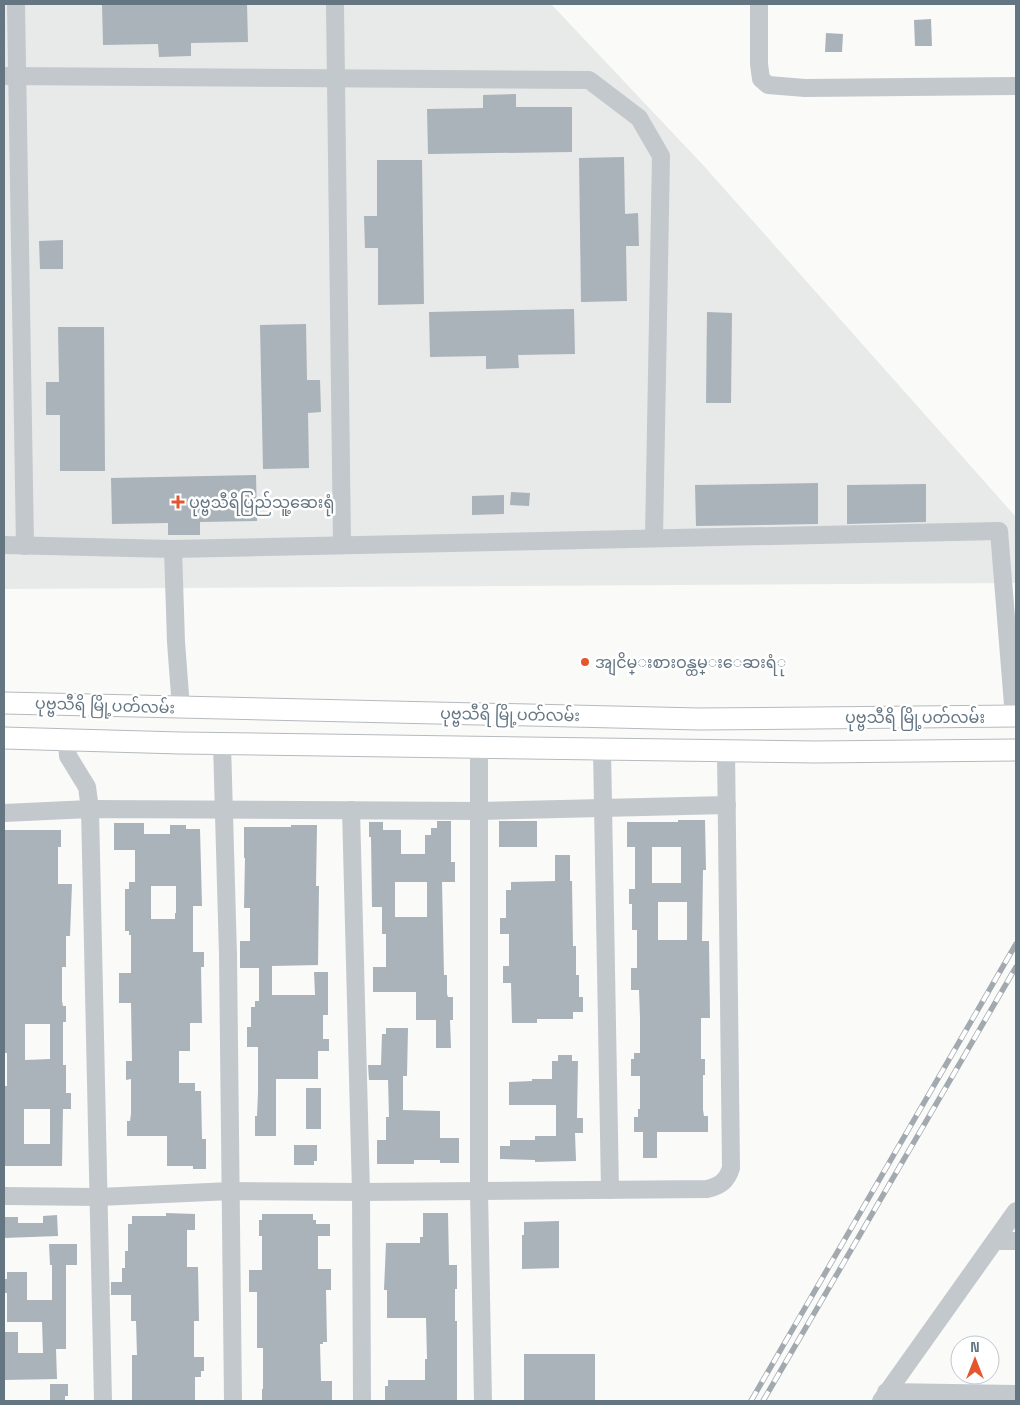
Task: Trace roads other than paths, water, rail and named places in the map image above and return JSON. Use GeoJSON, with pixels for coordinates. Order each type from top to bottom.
{"type":"FeatureCollection","features":[{"type":"Feature","properties":{"kind":"main road","name":"ပုဗ္ဗသီရိ မြို့ပတ်လမ်း"},"geometry":{"type":"LineString","coordinates":[[4,702],[181,708],[700,719],[1015,716]]}},
{"type":"Feature","properties":{"kind":"main road","name":"ပုဗ္ဗသီရိ မြို့ပတ်လမ်း"},"geometry":{"type":"LineString","coordinates":[[4,738],[222,744],[815,752],[1016,750]]}},
{"type":"Feature","properties":{"kind":"street"},"geometry":{"type":"LineString","coordinates":[[16,4],[10,76],[25,546]]}},
{"type":"Feature","properties":{"kind":"street"},"geometry":{"type":"LineString","coordinates":[[335,4],[342,544]]}},
{"type":"Feature","properties":{"kind":"street"},"geometry":{"type":"LineString","coordinates":[[758,4],[758,64],[761,78],[768,85],[806,88],[1016,86]]}},
{"type":"Feature","properties":{"kind":"street"},"geometry":{"type":"LineString","coordinates":[[10,76],[589,80],[639,118],[661,156],[654,538]]}},
{"type":"Feature","properties":{"kind":"street"},"geometry":{"type":"LineString","coordinates":[[4,545],[173,549],[999,531],[1015,716]]}},
{"type":"Feature","properties":{"kind":"street"},"geometry":{"type":"LineString","coordinates":[[173,549],[176,642],[181,708]]}},
{"type":"Feature","properties":{"kind":"street"},"geometry":{"type":"LineString","coordinates":[[67,741],[68,756],[87,788],[90,809],[103,1401]]}},
{"type":"Feature","properties":{"kind":"street"},"geometry":{"type":"LineString","coordinates":[[222,744],[228,955],[233,1401]]}},
{"type":"Feature","properties":{"kind":"street"},"geometry":{"type":"LineString","coordinates":[[479,747],[479,1191],[484,1401]]}},
{"type":"Feature","properties":{"kind":"street"},"geometry":{"type":"LineString","coordinates":[[602,749],[610,1190]]}},
{"type":"Feature","properties":{"kind":"street"},"geometry":{"type":"LineString","coordinates":[[4,1196],[99,1197],[231,1191],[610,1190],[707,1189],[716,1187],[724,1182],[731,1168],[726,750]]}},
{"type":"Feature","properties":{"kind":"street"},"geometry":{"type":"LineString","coordinates":[[4,813],[90,809],[479,811],[727,806]]}},
{"type":"Feature","properties":{"kind":"street"},"geometry":{"type":"LineString","coordinates":[[351,810],[361,1192],[362,1401]]}},
{"type":"Feature","properties":{"kind":"street"},"geometry":{"type":"LineString","coordinates":[[884,1397],[1016,1211]]}},
{"type":"Feature","properties":{"kind":"street"},"geometry":{"type":"LineString","coordinates":[[996,1241],[1016,1241]]}},
{"type":"Feature","properties":{"kind":"street"},"geometry":{"type":"LineString","coordinates":[[884,1397],[1016,1394]]}},
{"type":"Feature","properties":{"kind":"railway"},"geometry":{"type":"LineString","coordinates":[[751,1401],[1016,944]]}},
{"type":"Feature","properties":{"kind":"railway"},"geometry":{"type":"LineString","coordinates":[[763,1401],[1016,967]]}},
{"type":"Feature","properties":{"kind":"place","name":"ပုဗ္ဗသီရိပြည်သူ့ဆေးရုံ"},"geometry":{"type":"Point","coordinates":[178,502]}},
{"type":"Feature","properties":{"kind":"place","name":"အျငိမ္းစားဝန္ထမ္းေဆးရံု"},"geometry":{"type":"Point","coordinates":[585,662]}}]}
